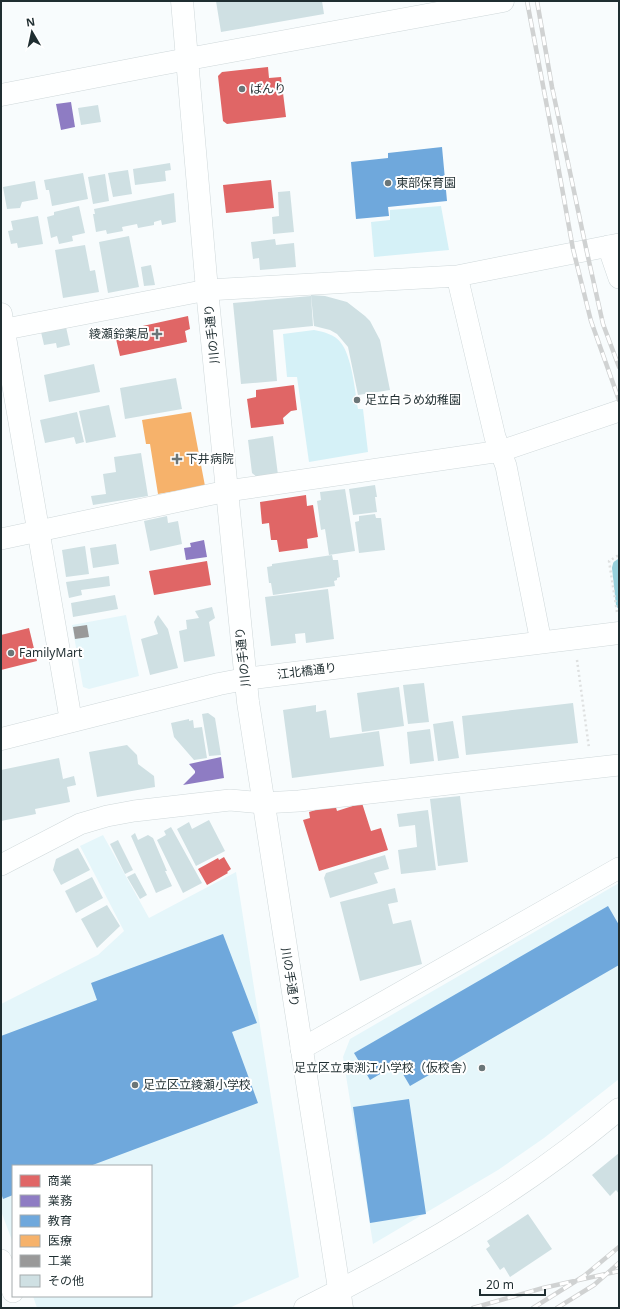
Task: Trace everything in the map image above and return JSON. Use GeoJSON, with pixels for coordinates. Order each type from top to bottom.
{"type":"FeatureCollection","features":[{"type":"Feature","properties":{"kind":"main road","name":"川の手通り"},"geometry":{"type":"LineString","coordinates":[[182,1],[207,290],[245,679],[340,1300]]}},
{"type":"Feature","properties":{"kind":"main road"},"geometry":{"type":"LineString","coordinates":[[1,95],[503,1]]}},
{"type":"Feature","properties":{"kind":"main road"},"geometry":{"type":"LineString","coordinates":[[2,324],[71,720]]}},
{"type":"Feature","properties":{"kind":"main road","name":"江北橋通り"},"geometry":{"type":"LineString","coordinates":[[1,739],[71,720],[245,679],[541,642],[618,625]]}},
{"type":"Feature","properties":{"kind":"main road"},"geometry":{"type":"LineString","coordinates":[[305,1308],[340,1300],[393,1263],[478,1212],[536,1173],[619,1109]]}},
{"type":"Feature","properties":{"kind":"street"},"geometry":{"type":"LineString","coordinates":[[2,324],[207,290],[457,276],[614,245],[619,278]]}},
{"type":"Feature","properties":{"kind":"street"},"geometry":{"type":"LineString","coordinates":[[457,276],[495,437],[506,466],[541,642]]}},
{"type":"Feature","properties":{"kind":"street"},"geometry":{"type":"LineString","coordinates":[[1,539],[227,491],[501,451],[619,411]]}},
{"type":"Feature","properties":{"kind":"street"},"geometry":{"type":"LineString","coordinates":[[1,865],[80,824],[107,816],[134,811],[230,800],[263,803],[299,801],[619,765]]}},
{"type":"Feature","properties":{"kind":"street"},"geometry":{"type":"LineString","coordinates":[[301,1049],[619,868]]}},
{"type":"Feature","properties":{"kind":"street"},"geometry":{"type":"LineString","coordinates":[[1,1260],[12,1289]]}},
{"type":"Feature","properties":{"kind":"street"},"geometry":{"type":"LineString","coordinates":[[14,1297],[19,1308]]}},
{"type":"Feature","properties":{"kind":"path"},"geometry":{"type":"LineString","coordinates":[[618,625],[609,561],[619,555]]}},
{"type":"Feature","properties":{"kind":"path"},"geometry":{"type":"LineString","coordinates":[[577,658],[589,753]]}},
{"type":"Feature","properties":{"kind":"shaded area"},"geometry":{"type":"Polygon","coordinates":[[[441,206],[449,250],[374,257],[371,222],[390,220],[390,210],[441,206]]]}},
{"type":"Feature","properties":{"kind":"shaded area"},"geometry":{"type":"Polygon","coordinates":[[[314,330],[336,337],[345,349],[352,374],[358,409],[363,409],[368,452],[309,462],[297,377],[287,377],[283,334],[314,330]]]}},
{"type":"Feature","properties":{"kind":"shaded area"},"geometry":{"type":"Polygon","coordinates":[[[126,615],[139,676],[89,689],[83,687],[72,625],[126,615]]]}},
{"type":"Feature","properties":{"kind":"shaded area","name":"足立区立綾瀬小学校"},"geometry":{"type":"Polygon","coordinates":[[[103,835],[149,918],[236,872],[299,1277],[229,1308],[37,1308],[33,1297],[152,1297],[152,1165],[12,1165],[12,1240],[1,1211],[1,1004],[98,955],[124,931],[80,846],[103,835]]]}},
{"type":"Feature","properties":{"kind":"shaded area","name":"足立区立東渕江小学校（仮校舎）"},"geometry":{"type":"Polygon","coordinates":[[[619,883],[619,1079],[544,1138],[498,1170],[373,1244],[343,1057],[350,1039],[619,883]]]}},
{"type":"Feature","properties":{"kind":"building: 商業"},"geometry":{"type":"Polygon","coordinates":[[[268,67],[269,78],[281,77],[286,117],[227,124],[223,121],[218,76],[222,72],[268,67]]]}},
{"type":"Feature","properties":{"kind":"building: 商業"},"geometry":{"type":"Polygon","coordinates":[[[271,180],[274,208],[226,213],[223,185],[271,180]]]}},
{"type":"Feature","properties":{"kind":"building: 商業"},"geometry":{"type":"Polygon","coordinates":[[[188,316],[190,329],[185,331],[187,342],[120,356],[116,339],[131,336],[129,329],[188,316]]]}},
{"type":"Feature","properties":{"kind":"building: 商業"},"geometry":{"type":"Polygon","coordinates":[[[294,385],[297,410],[291,411],[283,418],[284,424],[251,428],[247,399],[256,397],[256,390],[294,385]]]}},
{"type":"Feature","properties":{"kind":"building: 商業"},"geometry":{"type":"Polygon","coordinates":[[[306,495],[307,506],[313,505],[318,537],[307,539],[308,548],[279,552],[277,540],[271,540],[269,523],[262,524],[260,502],[306,495]]]}},
{"type":"Feature","properties":{"kind":"building: 商業"},"geometry":{"type":"Polygon","coordinates":[[[207,561],[211,585],[154,595],[149,571],[207,561]]]}},
{"type":"Feature","properties":{"kind":"building: 商業"},"geometry":{"type":"Polygon","coordinates":[[[29,628],[37,661],[1,670],[1,635],[29,628]]]}},
{"type":"Feature","properties":{"kind":"building: 商業"},"geometry":{"type":"Polygon","coordinates":[[[362,803],[371,831],[381,828],[388,850],[319,871],[303,820],[310,818],[309,812],[335,804],[337,811],[362,803]]]}},
{"type":"Feature","properties":{"kind":"building: 商業"},"geometry":{"type":"Polygon","coordinates":[[[224,857],[231,869],[227,872],[228,873],[207,885],[198,869],[218,858],[219,860],[224,857]]]}},
{"type":"Feature","properties":{"kind":"building: 業務"},"geometry":{"type":"Polygon","coordinates":[[[71,102],[75,127],[61,130],[56,104],[71,102]]]}},
{"type":"Feature","properties":{"kind":"building: 業務"},"geometry":{"type":"Polygon","coordinates":[[[204,540],[207,557],[186,560],[184,548],[191,547],[190,543],[204,540]]]}},
{"type":"Feature","properties":{"kind":"building: 業務"},"geometry":{"type":"Polygon","coordinates":[[[221,757],[224,778],[183,785],[195,773],[189,764],[221,757]]]}},
{"type":"Feature","properties":{"kind":"building: 教育"},"geometry":{"type":"Polygon","coordinates":[[[442,147],[447,201],[388,207],[389,216],[356,219],[351,162],[388,158],[388,153],[442,147]]]}},
{"type":"Feature","properties":{"kind":"building: 教育"},"geometry":{"type":"Polygon","coordinates":[[[608,906],[619,925],[619,965],[410,1086],[397,1064],[370,1080],[354,1053],[608,906]]]}},
{"type":"Feature","properties":{"kind":"building: 教育"},"geometry":{"type":"Polygon","coordinates":[[[223,934],[257,1023],[232,1032],[258,1103],[93,1165],[12,1165],[12,1195],[3,1199],[1,1193],[1,1036],[97,1000],[91,983],[223,934]]]}},
{"type":"Feature","properties":{"kind":"building: 教育"},"geometry":{"type":"Polygon","coordinates":[[[409,1099],[426,1214],[370,1223],[353,1107],[409,1099]]]}},
{"type":"Feature","properties":{"kind":"building: 医療"},"geometry":{"type":"Polygon","coordinates":[[[191,412],[205,486],[158,494],[150,444],[146,444],[142,420],[191,412]]]}},
{"type":"Feature","properties":{"kind":"building: 工業"},"geometry":{"type":"Polygon","coordinates":[[[87,625],[89,637],[75,639],[73,627],[87,625]]]}},
{"type":"Feature","properties":{"kind":"building: その他"},"geometry":{"type":"Polygon","coordinates":[[[216,1],[322,1],[324,14],[221,32],[216,1]]]}},
{"type":"Feature","properties":{"kind":"building: その他"},"geometry":{"type":"Polygon","coordinates":[[[98,105],[101,122],[81,125],[78,108],[98,105]]]}},
{"type":"Feature","properties":{"kind":"building: その他"},"geometry":{"type":"Polygon","coordinates":[[[170,163],[171,170],[165,171],[166,181],[135,185],[133,169],[170,163]]]}},
{"type":"Feature","properties":{"kind":"building: その他"},"geometry":{"type":"Polygon","coordinates":[[[128,170],[132,194],[113,197],[108,173],[128,170]]]}},
{"type":"Feature","properties":{"kind":"building: その他"},"geometry":{"type":"Polygon","coordinates":[[[83,173],[88,199],[52,206],[49,190],[46,190],[44,180],[83,173]]]}},
{"type":"Feature","properties":{"kind":"building: その他"},"geometry":{"type":"Polygon","coordinates":[[[105,174],[109,201],[93,204],[88,177],[105,174]]]}},
{"type":"Feature","properties":{"kind":"building: その他"},"geometry":{"type":"Polygon","coordinates":[[[35,181],[38,199],[22,202],[20,208],[7,209],[3,187],[35,181]]]}},
{"type":"Feature","properties":{"kind":"building: その他"},"geometry":{"type":"Polygon","coordinates":[[[290,191],[294,232],[273,234],[272,217],[279,216],[278,192],[290,191]]]}},
{"type":"Feature","properties":{"kind":"building: その他"},"geometry":{"type":"Polygon","coordinates":[[[174,193],[176,222],[162,225],[161,220],[154,222],[154,225],[138,228],[137,224],[122,227],[123,231],[107,234],[106,230],[96,232],[93,214],[95,214],[94,209],[174,193]]]}},
{"type":"Feature","properties":{"kind":"building: その他"},"geometry":{"type":"Polygon","coordinates":[[[79,206],[85,233],[72,236],[73,241],[59,244],[57,236],[51,238],[47,217],[54,215],[54,212],[79,206]]]}},
{"type":"Feature","properties":{"kind":"building: その他"},"geometry":{"type":"Polygon","coordinates":[[[38,216],[43,244],[18,248],[17,243],[11,244],[8,231],[13,230],[11,221],[38,216]]]}},
{"type":"Feature","properties":{"kind":"building: その他"},"geometry":{"type":"Polygon","coordinates":[[[129,236],[139,287],[108,293],[99,242],[129,236]]]}},
{"type":"Feature","properties":{"kind":"building: その他"},"geometry":{"type":"Polygon","coordinates":[[[275,239],[276,245],[294,243],[296,267],[260,270],[259,258],[253,259],[251,242],[275,239]]]}},
{"type":"Feature","properties":{"kind":"building: その他"},"geometry":{"type":"Polygon","coordinates":[[[85,245],[90,271],[95,270],[99,292],[63,298],[55,250],[85,245]]]}},
{"type":"Feature","properties":{"kind":"building: その他"},"geometry":{"type":"Polygon","coordinates":[[[151,265],[155,285],[144,286],[141,267],[151,265]]]}},
{"type":"Feature","properties":{"kind":"building: その他"},"geometry":{"type":"Polygon","coordinates":[[[311,295],[325,296],[347,302],[370,321],[380,340],[390,390],[358,395],[348,347],[337,334],[330,330],[314,326],[311,295]]]}},
{"type":"Feature","properties":{"kind":"building: その他"},"geometry":{"type":"Polygon","coordinates":[[[311,296],[313,326],[273,330],[277,381],[241,384],[233,303],[311,296]]]}},
{"type":"Feature","properties":{"kind":"building: その他"},"geometry":{"type":"Polygon","coordinates":[[[66,327],[70,345],[57,348],[56,343],[44,345],[41,332],[66,327]]]}},
{"type":"Feature","properties":{"kind":"building: その他"},"geometry":{"type":"Polygon","coordinates":[[[94,364],[100,392],[49,402],[44,375],[94,364]]]}},
{"type":"Feature","properties":{"kind":"building: その他"},"geometry":{"type":"Polygon","coordinates":[[[176,378],[182,409],[125,419],[120,388],[176,378]]]}},
{"type":"Feature","properties":{"kind":"building: その他"},"geometry":{"type":"Polygon","coordinates":[[[109,405],[116,437],[86,443],[79,411],[109,405]]]}},
{"type":"Feature","properties":{"kind":"building: その他"},"geometry":{"type":"Polygon","coordinates":[[[77,412],[84,442],[76,444],[74,437],[45,443],[40,420],[77,412]]]}},
{"type":"Feature","properties":{"kind":"building: その他"},"geometry":{"type":"Polygon","coordinates":[[[273,436],[278,475],[258,478],[252,473],[248,440],[273,436]]]}},
{"type":"Feature","properties":{"kind":"building: その他"},"geometry":{"type":"Polygon","coordinates":[[[141,453],[148,496],[93,505],[91,496],[106,494],[103,474],[116,472],[114,457],[141,453]]]}},
{"type":"Feature","properties":{"kind":"building: その他"},"geometry":{"type":"Polygon","coordinates":[[[375,485],[377,512],[353,515],[349,489],[375,485]]]}},
{"type":"Feature","properties":{"kind":"building: その他"},"geometry":{"type":"Polygon","coordinates":[[[345,489],[355,551],[329,555],[325,529],[321,530],[317,501],[321,500],[320,492],[345,489]]]}},
{"type":"Feature","properties":{"kind":"building: その他"},"geometry":{"type":"Polygon","coordinates":[[[375,514],[376,518],[381,518],[385,550],[359,553],[355,522],[359,521],[359,516],[375,514]]]}},
{"type":"Feature","properties":{"kind":"building: その他"},"geometry":{"type":"Polygon","coordinates":[[[167,516],[168,523],[178,521],[182,544],[150,551],[144,521],[167,516]]]}},
{"type":"Feature","properties":{"kind":"building: その他"},"geometry":{"type":"Polygon","coordinates":[[[116,544],[119,564],[93,568],[90,548],[116,544]]]}},
{"type":"Feature","properties":{"kind":"building: その他"},"geometry":{"type":"Polygon","coordinates":[[[85,546],[89,574],[66,577],[62,550],[85,546]]]}},
{"type":"Feature","properties":{"kind":"building: その他"},"geometry":{"type":"Polygon","coordinates":[[[332,555],[333,560],[338,560],[340,577],[334,581],[335,586],[273,595],[271,583],[269,583],[267,567],[272,566],[272,564],[332,555]]]}},
{"type":"Feature","properties":{"kind":"building: その他"},"geometry":{"type":"Polygon","coordinates":[[[109,576],[110,586],[81,590],[82,595],[69,598],[66,582],[109,576]]]}},
{"type":"Feature","properties":{"kind":"building: その他"},"geometry":{"type":"Polygon","coordinates":[[[328,589],[334,639],[306,643],[305,633],[295,634],[296,643],[271,646],[265,597],[328,589]]]}},
{"type":"Feature","properties":{"kind":"building: その他"},"geometry":{"type":"Polygon","coordinates":[[[115,595],[118,609],[73,617],[71,603],[115,595]]]}},
{"type":"Feature","properties":{"kind":"building: その他"},"geometry":{"type":"Polygon","coordinates":[[[212,607],[215,618],[209,622],[215,656],[184,662],[179,631],[187,629],[186,620],[199,618],[195,611],[212,607]]]}},
{"type":"Feature","properties":{"kind":"building: その他"},"geometry":{"type":"Polygon","coordinates":[[[158,615],[168,629],[178,668],[150,675],[141,639],[158,634],[154,622],[158,615]]]}},
{"type":"Feature","properties":{"kind":"building: その他"},"geometry":{"type":"Polygon","coordinates":[[[424,683],[429,722],[408,724],[403,685],[424,683]]]}},
{"type":"Feature","properties":{"kind":"building: その他"},"geometry":{"type":"Polygon","coordinates":[[[399,687],[404,726],[362,732],[357,693],[399,687]]]}},
{"type":"Feature","properties":{"kind":"building: その他"},"geometry":{"type":"Polygon","coordinates":[[[573,703],[578,743],[466,755],[462,716],[573,703]]]}},
{"type":"Feature","properties":{"kind":"building: その他"},"geometry":{"type":"Polygon","coordinates":[[[316,705],[316,712],[326,710],[330,738],[379,731],[384,766],[292,778],[283,710],[316,705]]]}},
{"type":"Feature","properties":{"kind":"building: その他"},"geometry":{"type":"Polygon","coordinates":[[[208,713],[215,718],[221,755],[209,756],[202,714],[208,713]]]}},
{"type":"Feature","properties":{"kind":"building: その他"},"geometry":{"type":"Polygon","coordinates":[[[189,719],[189,721],[193,720],[194,728],[202,727],[207,758],[194,760],[174,737],[171,723],[189,719]]]}},
{"type":"Feature","properties":{"kind":"building: その他"},"geometry":{"type":"Polygon","coordinates":[[[453,721],[459,758],[438,761],[433,724],[453,721]]]}},
{"type":"Feature","properties":{"kind":"building: その他"},"geometry":{"type":"Polygon","coordinates":[[[430,729],[434,761],[410,764],[407,732],[430,729]]]}},
{"type":"Feature","properties":{"kind":"building: その他"},"geometry":{"type":"Polygon","coordinates":[[[127,745],[137,755],[138,764],[154,776],[155,787],[97,797],[89,752],[127,745]]]}},
{"type":"Feature","properties":{"kind":"building: その他"},"geometry":{"type":"Polygon","coordinates":[[[59,758],[63,779],[74,776],[76,785],[67,787],[70,802],[35,809],[36,814],[1,821],[1,770],[59,758]]]}},
{"type":"Feature","properties":{"kind":"building: その他"},"geometry":{"type":"Polygon","coordinates":[[[460,796],[468,862],[438,866],[430,799],[460,796]]]}},
{"type":"Feature","properties":{"kind":"building: その他"},"geometry":{"type":"Polygon","coordinates":[[[428,810],[436,870],[401,874],[398,850],[417,847],[415,825],[399,827],[397,814],[428,810]]]}},
{"type":"Feature","properties":{"kind":"building: その他"},"geometry":{"type":"Polygon","coordinates":[[[209,820],[225,851],[196,866],[177,829],[189,822],[192,829],[209,820]]]}},
{"type":"Feature","properties":{"kind":"building: その他"},"geometry":{"type":"Polygon","coordinates":[[[171,827],[202,883],[183,893],[157,840],[166,835],[164,831],[171,827]]]}},
{"type":"Feature","properties":{"kind":"building: その他"},"geometry":{"type":"Polygon","coordinates":[[[135,833],[138,840],[148,835],[153,838],[172,886],[156,893],[131,836],[135,833]]]}},
{"type":"Feature","properties":{"kind":"building: その他"},"geometry":{"type":"Polygon","coordinates":[[[118,840],[133,870],[125,874],[110,844],[118,840]]]}},
{"type":"Feature","properties":{"kind":"building: その他"},"geometry":{"type":"Polygon","coordinates":[[[78,848],[90,870],[61,885],[53,870],[56,859],[78,848]]]}},
{"type":"Feature","properties":{"kind":"building: その他"},"geometry":{"type":"Polygon","coordinates":[[[385,855],[389,869],[374,873],[378,883],[330,898],[324,878],[326,873],[385,855]]]}},
{"type":"Feature","properties":{"kind":"building: その他"},"geometry":{"type":"Polygon","coordinates":[[[135,873],[147,895],[140,899],[127,877],[135,873]]]}},
{"type":"Feature","properties":{"kind":"building: その他"},"geometry":{"type":"Polygon","coordinates":[[[92,877],[103,898],[76,913],[65,891],[92,877]]]}},
{"type":"Feature","properties":{"kind":"building: その他"},"geometry":{"type":"Polygon","coordinates":[[[395,888],[398,902],[388,904],[393,924],[411,920],[422,964],[360,981],[340,902],[395,888]]]}},
{"type":"Feature","properties":{"kind":"building: その他"},"geometry":{"type":"Polygon","coordinates":[[[107,905],[120,926],[97,948],[81,919],[107,905]]]}},
{"type":"Feature","properties":{"kind":"building: その他"},"geometry":{"type":"Polygon","coordinates":[[[619,1153],[619,1194],[616,1190],[610,1196],[592,1175],[619,1153]]]}},
{"type":"Feature","properties":{"kind":"building: その他"},"geometry":{"type":"Polygon","coordinates":[[[528,1214],[552,1249],[510,1277],[504,1267],[500,1270],[486,1249],[490,1246],[487,1241],[528,1214]]]}},
{"type":"Feature","properties":{"kind":"waterway"},"geometry":{"type":"LineString","coordinates":[[619,562],[616,564],[615,568],[619,605]]}},
{"type":"Feature","properties":{"kind":"railway"},"geometry":{"type":"LineString","coordinates":[[527,1],[573,249],[591,321],[619,400]]}},
{"type":"Feature","properties":{"kind":"railway"},"geometry":{"type":"LineString","coordinates":[[537,1],[552,87],[603,324],[619,367]]}},
{"type":"Feature","properties":{"kind":"railway"},"geometry":{"type":"LineString","coordinates":[[533,1308],[584,1276],[619,1247]]}},
{"type":"Feature","properties":{"kind":"railway"},"geometry":{"type":"LineString","coordinates":[[557,1308],[594,1285],[619,1263]]}},
{"type":"Feature","properties":{"kind":"railway"},"geometry":{"type":"LineString","coordinates":[[473,1308],[543,1288],[619,1271]]}},
{"type":"Feature","properties":{"kind":"place","name":"ばんり"},"geometry":{"type":"Point","coordinates":[242,89]}},
{"type":"Feature","properties":{"kind":"place","name":"東部保育園"},"geometry":{"type":"Point","coordinates":[388,183]}},
{"type":"Feature","properties":{"kind":"place","name":"綾瀬鈴薬局"},"geometry":{"type":"Point","coordinates":[157,334]}},
{"type":"Feature","properties":{"kind":"place","name":"足立白うめ幼稚園"},"geometry":{"type":"Point","coordinates":[357,400]}},
{"type":"Feature","properties":{"kind":"place","name":"下井病院"},"geometry":{"type":"Point","coordinates":[177,459]}},
{"type":"Feature","properties":{"kind":"place","name":"FamilyMart"},"geometry":{"type":"Point","coordinates":[11,653]}},
{"type":"Feature","properties":{"kind":"place","name":"足立区立東渕江小学校（仮校舎）"},"geometry":{"type":"Point","coordinates":[482,1068]}},
{"type":"Feature","properties":{"kind":"place","name":"足立区立綾瀬小学校"},"geometry":{"type":"Point","coordinates":[135,1085]}}]}
